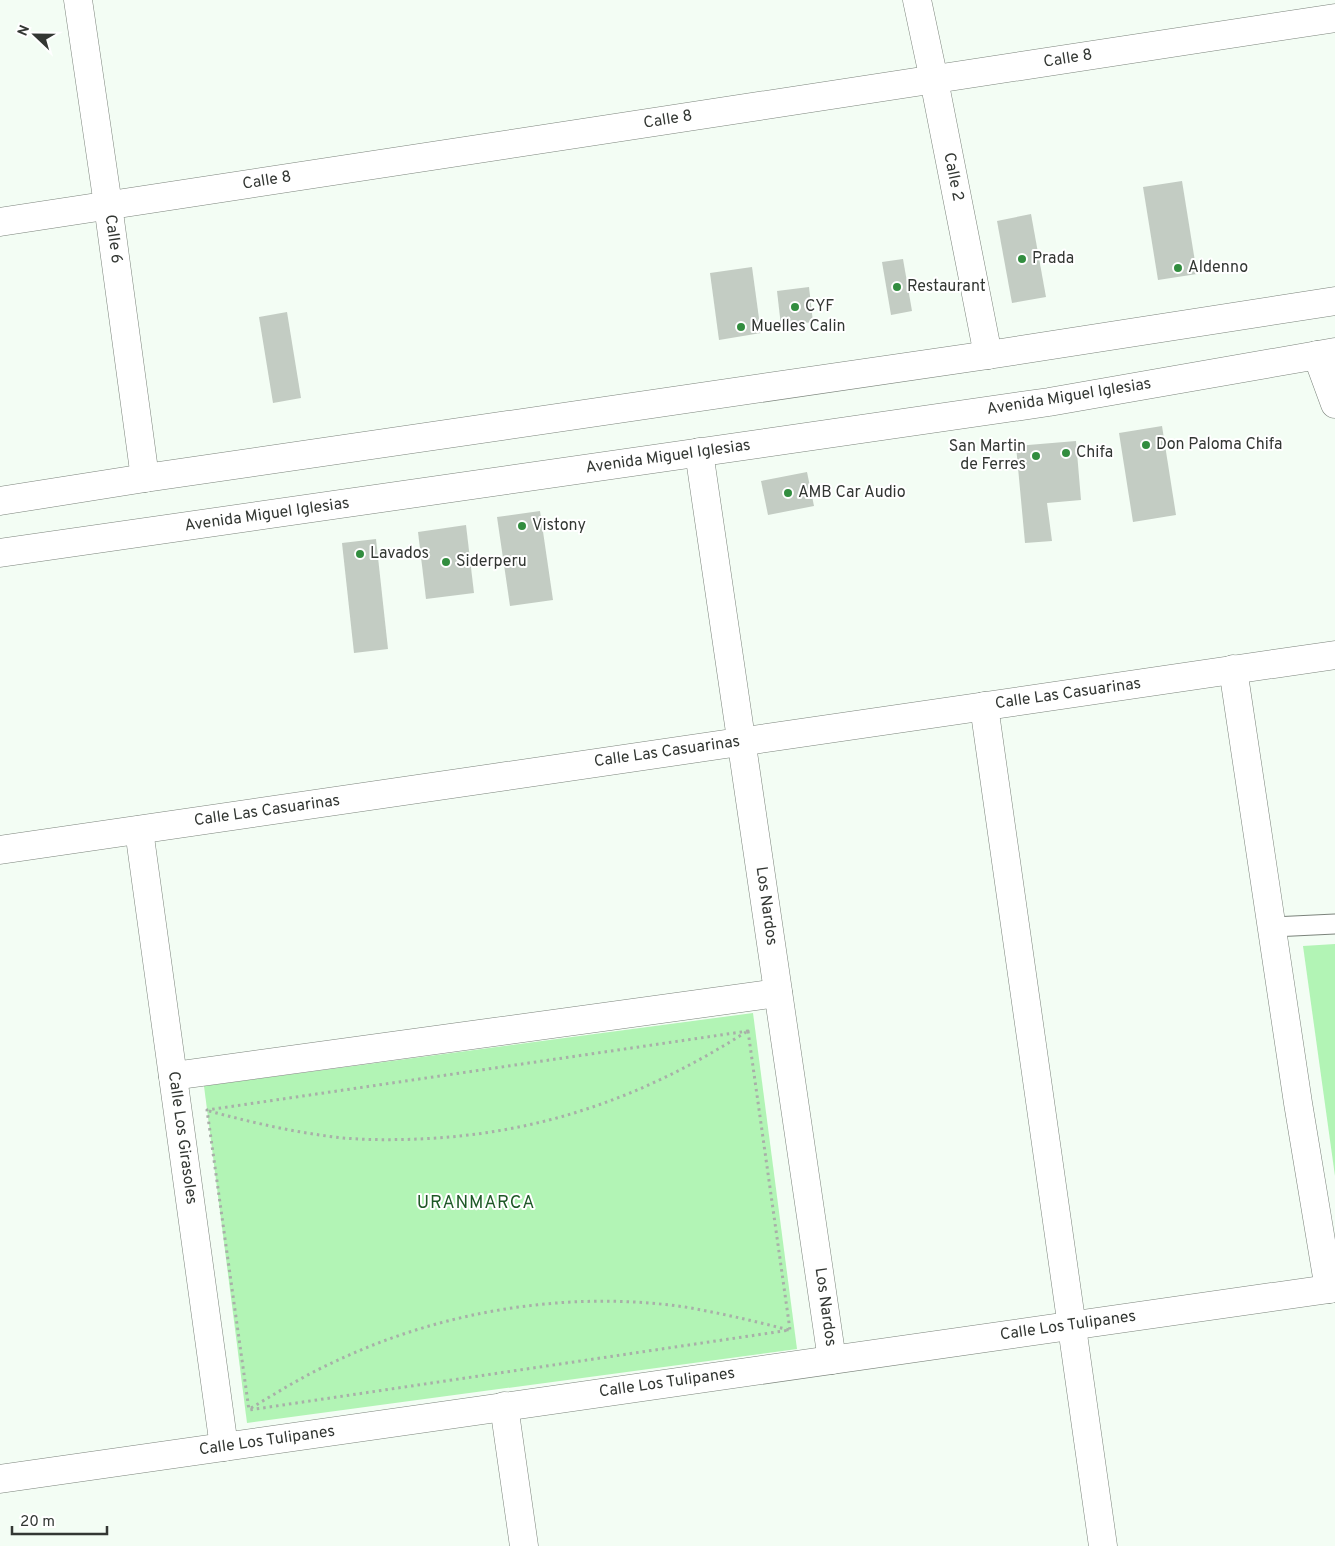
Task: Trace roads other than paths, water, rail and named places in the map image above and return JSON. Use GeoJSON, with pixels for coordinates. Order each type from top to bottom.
{"type":"FeatureCollection","features":[{"type":"Feature","properties":{"kind":"street","name":"Calle 6"},"geometry":{"type":"LineString","coordinates":[[78,0],[145,478]]}},
{"type":"Feature","properties":{"kind":"street","name":"Calle 2"},"geometry":{"type":"LineString","coordinates":[[917,0],[988,355]]}},
{"type":"Feature","properties":{"kind":"street","name":"Calle 8"},"geometry":{"type":"LineString","coordinates":[[0,222],[1335,18]]}},
{"type":"Feature","properties":{"kind":"street"},"geometry":{"type":"LineString","coordinates":[[0,501],[145,478],[988,355],[1335,301]]}},
{"type":"Feature","properties":{"kind":"street"},"geometry":{"type":"LineString","coordinates":[[1326,354],[1335,404]]}},
{"type":"Feature","properties":{"kind":"street","name":"Avenida Miguel Iglesias"},"geometry":{"type":"LineString","coordinates":[[0,553],[1049,402],[1326,354]]}},
{"type":"Feature","properties":{"kind":"street","name":"Los Nardos"},"geometry":{"type":"LineString","coordinates":[[699,452],[832,1360]]}},
{"type":"Feature","properties":{"kind":"street","name":"Calle Las Casuarinas"},"geometry":{"type":"LineString","coordinates":[[0,850],[1335,655]]}},
{"type":"Feature","properties":{"kind":"street"},"geometry":{"type":"LineString","coordinates":[[1233,669],[1298,1103],[1332,1288]]}},
{"type":"Feature","properties":{"kind":"street"},"geometry":{"type":"LineString","coordinates":[[984,706],[1103,1546]]}},
{"type":"Feature","properties":{"kind":"street","name":"Calle Los Girasoles"},"geometry":{"type":"LineString","coordinates":[[139,830],[224,1447]]}},
{"type":"Feature","properties":{"kind":"street"},"geometry":{"type":"LineString","coordinates":[[173,1076],[778,993]]}},
{"type":"Feature","properties":{"kind":"street","name":"Calle Los Tulipanes"},"geometry":{"type":"LineString","coordinates":[[0,1479],[1332,1288]]}},
{"type":"Feature","properties":{"kind":"street"},"geometry":{"type":"LineString","coordinates":[[504,1406],[524,1546]]}},
{"type":"Feature","properties":{"kind":"lane"},"geometry":{"type":"LineString","coordinates":[[1273,927],[1335,924]]}},
{"type":"Feature","properties":{"kind":"place","name":"Prada"},"geometry":{"type":"Point","coordinates":[1022,259]}},
{"type":"Feature","properties":{"kind":"place","name":"Aldenno"},"geometry":{"type":"Point","coordinates":[1178,268]}},
{"type":"Feature","properties":{"kind":"place","name":"Restaurant"},"geometry":{"type":"Point","coordinates":[897,287]}},
{"type":"Feature","properties":{"kind":"place","name":"CYF"},"geometry":{"type":"Point","coordinates":[795,307]}},
{"type":"Feature","properties":{"kind":"place","name":"Muelles Calin"},"geometry":{"type":"Point","coordinates":[741,327]}},
{"type":"Feature","properties":{"kind":"place","name":"Don Paloma Chifa"},"geometry":{"type":"Point","coordinates":[1146,445]}},
{"type":"Feature","properties":{"kind":"place","name":"Chifa"},"geometry":{"type":"Point","coordinates":[1066,453]}},
{"type":"Feature","properties":{"kind":"place","name":"San Martin de Ferres"},"geometry":{"type":"Point","coordinates":[1036,456]}},
{"type":"Feature","properties":{"kind":"place","name":"AMB Car Audio"},"geometry":{"type":"Point","coordinates":[788,493]}},
{"type":"Feature","properties":{"kind":"place","name":"Vistony"},"geometry":{"type":"Point","coordinates":[522,526]}},
{"type":"Feature","properties":{"kind":"place","name":"Lavados"},"geometry":{"type":"Point","coordinates":[360,554]}},
{"type":"Feature","properties":{"kind":"place","name":"Siderperu"},"geometry":{"type":"Point","coordinates":[446,562]}},
{"type":"Feature","properties":{"kind":"district","name":"URANMARCA"},"geometry":{"type":"Point","coordinates":[476,1203]}}]}
